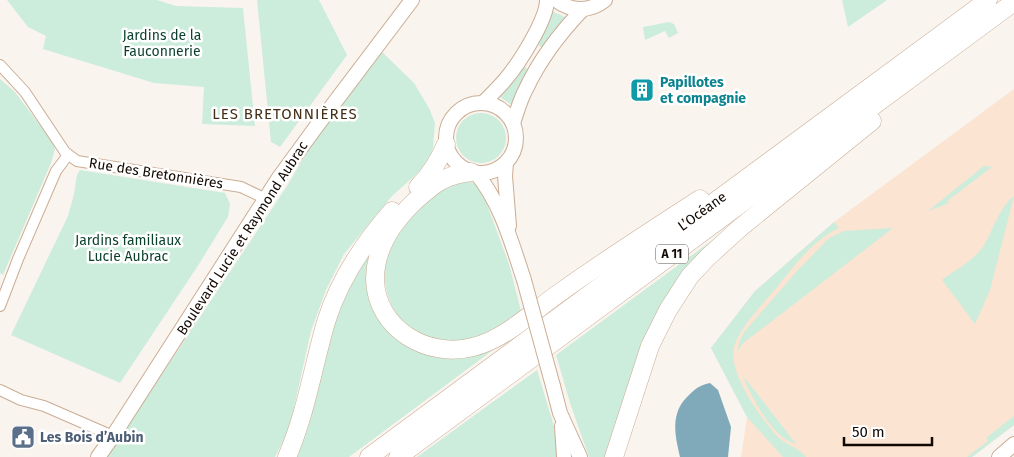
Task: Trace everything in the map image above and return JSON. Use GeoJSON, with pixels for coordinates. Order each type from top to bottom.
{"type":"FeatureCollection","features":[{"type":"Feature","properties":{"kind":"highway","name":"L’Océane"},"geometry":{"type":"LineString","coordinates":[[369,457],[988,0]]}},
{"type":"Feature","properties":{"kind":"highway","name":"L’Océane"},"geometry":{"type":"LineString","coordinates":[[398,457],[1014,2]]}},
{"type":"Feature","properties":{"kind":"highway"},"geometry":{"type":"LineString","coordinates":[[614,457],[650,346],[668,310],[690,276],[741,227],[874,119],[936,72],[947,51]]}},
{"type":"Feature","properties":{"kind":"highway"},"geometry":{"type":"LineString","coordinates":[[287,457],[302,417],[327,321],[348,271],[372,234],[394,208],[430,176],[440,160],[446,144]]}},
{"type":"Feature","properties":{"kind":"highway"},"geometry":{"type":"LineString","coordinates":[[473,172],[445,177],[410,206],[388,233],[381,246],[376,270],[375,281],[378,294],[381,304],[391,321],[399,330],[418,344],[442,350],[472,347],[499,336],[561,291],[716,188],[745,180]]}},
{"type":"Feature","properties":{"kind":"main road","name":"Boulevard Lucie et Raymond Aubrac"},"geometry":{"type":"LineString","coordinates":[[98,457],[266,199],[316,127],[412,0]]}},
{"type":"Feature","properties":{"kind":"main road"},"geometry":{"type":"LineString","coordinates":[[483,103],[506,79],[524,52],[540,23],[547,0]]}},
{"type":"Feature","properties":{"kind":"main road"},"geometry":{"type":"LineString","coordinates":[[556,0],[569,8],[583,9],[593,7],[605,0]]}},
{"type":"Feature","properties":{"kind":"main road"},"geometry":{"type":"LineString","coordinates":[[513,123],[525,90],[541,62],[560,34],[583,9]]}},
{"type":"Feature","properties":{"kind":"main road"},"geometry":{"type":"LineString","coordinates":[[473,172],[494,171],[506,163],[516,146],[516,132],[513,123],[499,107],[483,103],[466,106],[453,117],[448,127],[446,144],[456,163],[473,172],[483,181],[510,237],[524,280],[560,412],[580,457]]}},
{"type":"Feature","properties":{"kind":"main road"},"geometry":{"type":"LineString","coordinates":[[506,163],[505,184],[510,237]]}},
{"type":"Feature","properties":{"kind":"main road"},"geometry":{"type":"LineString","coordinates":[[560,412],[564,457]]}},
{"type":"Feature","properties":{"kind":"main road"},"geometry":{"type":"LineString","coordinates":[[999,457],[1014,444]]}},
{"type":"Feature","properties":{"kind":"street"},"geometry":{"type":"LineString","coordinates":[[0,66],[25,92],[68,155],[56,171],[0,306]]}},
{"type":"Feature","properties":{"kind":"street","name":"Rue des Bretonnières"},"geometry":{"type":"LineString","coordinates":[[68,155],[77,161],[241,187],[266,199]]}},
{"type":"Feature","properties":{"kind":"street"},"geometry":{"type":"LineString","coordinates":[[0,390],[21,400],[44,406],[113,436]]}},
{"type":"Feature","properties":{"kind":"shaded area"},"geometry":{"type":"Polygon","coordinates":[[[1014,89],[1014,425],[972,457],[741,457],[747,417],[711,348],[755,291],[834,222],[1014,89]]]}},
{"type":"Feature","properties":{"kind":"green space","name":"Jardins de la Fauconnerie"},"geometry":{"type":"Polygon","coordinates":[[[7,0],[157,0],[176,6],[243,8],[255,126],[202,124],[204,87],[154,83],[43,49],[46,36],[28,27],[7,0]]]}},
{"type":"Feature","properties":{"kind":"green space"},"geometry":{"type":"Polygon","coordinates":[[[257,0],[319,0],[347,55],[280,147],[271,142],[257,0]]]}},
{"type":"Feature","properties":{"kind":"green space"},"geometry":{"type":"Polygon","coordinates":[[[842,0],[887,0],[848,27],[842,0]]]}},
{"type":"Feature","properties":{"kind":"green space"},"geometry":{"type":"Polygon","coordinates":[[[552,11],[567,18],[553,31],[543,48],[537,44],[552,11]]]}},
{"type":"Feature","properties":{"kind":"green space"},"geometry":{"type":"Polygon","coordinates":[[[669,22],[674,24],[678,33],[669,38],[665,31],[645,40],[643,27],[669,22]]]}},
{"type":"Feature","properties":{"kind":"green space"},"geometry":{"type":"Polygon","coordinates":[[[382,52],[414,83],[429,108],[435,123],[433,148],[429,163],[392,196],[344,254],[326,290],[311,331],[289,430],[275,457],[107,457],[287,186],[315,138],[382,52]]]}},
{"type":"Feature","properties":{"kind":"green space"},"geometry":{"type":"Polygon","coordinates":[[[523,66],[529,70],[512,105],[500,97],[517,77],[523,66]]]}},
{"type":"Feature","properties":{"kind":"green space"},"geometry":{"type":"Polygon","coordinates":[[[0,79],[15,92],[51,140],[55,149],[51,163],[3,275],[0,273],[0,79]]]}},
{"type":"Feature","properties":{"kind":"green space"},"geometry":{"type":"Polygon","coordinates":[[[476,113],[486,113],[499,120],[506,133],[506,143],[499,156],[486,163],[476,163],[467,159],[460,152],[456,143],[456,133],[460,124],[467,117],[476,113]]]}},
{"type":"Feature","properties":{"kind":"green space"},"geometry":{"type":"Polygon","coordinates":[[[984,166],[992,167],[947,201],[949,203],[928,211],[984,166]]]}},
{"type":"Feature","properties":{"kind":"green space","name":"Jardins familiaux Lucie Aubrac"},"geometry":{"type":"Polygon","coordinates":[[[80,170],[225,193],[230,204],[228,217],[120,383],[11,335],[68,216],[77,175],[80,170]]]}},
{"type":"Feature","properties":{"kind":"green space"},"geometry":{"type":"Polygon","coordinates":[[[466,180],[475,184],[485,199],[509,264],[521,311],[477,336],[460,341],[442,342],[425,338],[411,329],[399,317],[391,303],[386,287],[385,270],[392,242],[414,213],[449,181],[466,180]]]}},
{"type":"Feature","properties":{"kind":"green space"},"geometry":{"type":"Polygon","coordinates":[[[1014,196],[990,290],[975,324],[942,280],[970,260],[980,250],[988,239],[1000,213],[1014,196]]]}},
{"type":"Feature","properties":{"kind":"green space"},"geometry":{"type":"Polygon","coordinates":[[[752,211],[695,264],[609,457],[589,457],[556,355],[752,211]]]}},
{"type":"Feature","properties":{"kind":"green space"},"geometry":{"type":"Polygon","coordinates":[[[834,222],[839,228],[820,240],[803,256],[752,316],[735,344],[733,354],[735,366],[739,379],[753,405],[776,435],[806,457],[783,457],[747,417],[711,348],[755,291],[834,222]]]}},
{"type":"Feature","properties":{"kind":"green space"},"geometry":{"type":"Polygon","coordinates":[[[386,223],[370,267],[410,345],[492,348],[493,350],[349,457],[293,457],[336,306],[386,223]]]}},
{"type":"Feature","properties":{"kind":"green space"},"geometry":{"type":"Polygon","coordinates":[[[893,228],[742,344],[738,352],[739,342],[745,331],[797,271],[829,238],[844,231],[893,228]]]}},
{"type":"Feature","properties":{"kind":"green space"},"geometry":{"type":"Polygon","coordinates":[[[537,370],[554,426],[558,457],[417,457],[537,370]]]}},
{"type":"Feature","properties":{"kind":"green space"},"geometry":{"type":"Polygon","coordinates":[[[743,377],[796,444],[787,440],[771,426],[752,396],[743,377]]]}},
{"type":"Feature","properties":{"kind":"green space"},"geometry":{"type":"Polygon","coordinates":[[[1014,416],[1014,425],[972,457],[967,457],[988,441],[986,438],[1014,416]]]}},
{"type":"Feature","properties":{"kind":"water"},"geometry":{"type":"Polygon","coordinates":[[[710,383],[718,390],[731,427],[728,457],[680,457],[675,426],[678,411],[693,391],[700,386],[710,383]]]}},
{"type":"Feature","properties":{"kind":"place","name":"Papillotes et compagnie"},"geometry":{"type":"Point","coordinates":[642,90]}},
{"type":"Feature","properties":{"kind":"place","name":"Les Bois d’Aubin"},"geometry":{"type":"Point","coordinates":[23,437]}},
{"type":"Feature","properties":{"kind":"district","name":"LES BRETONNIÈRES"},"geometry":{"type":"Point","coordinates":[285,114]}}]}
